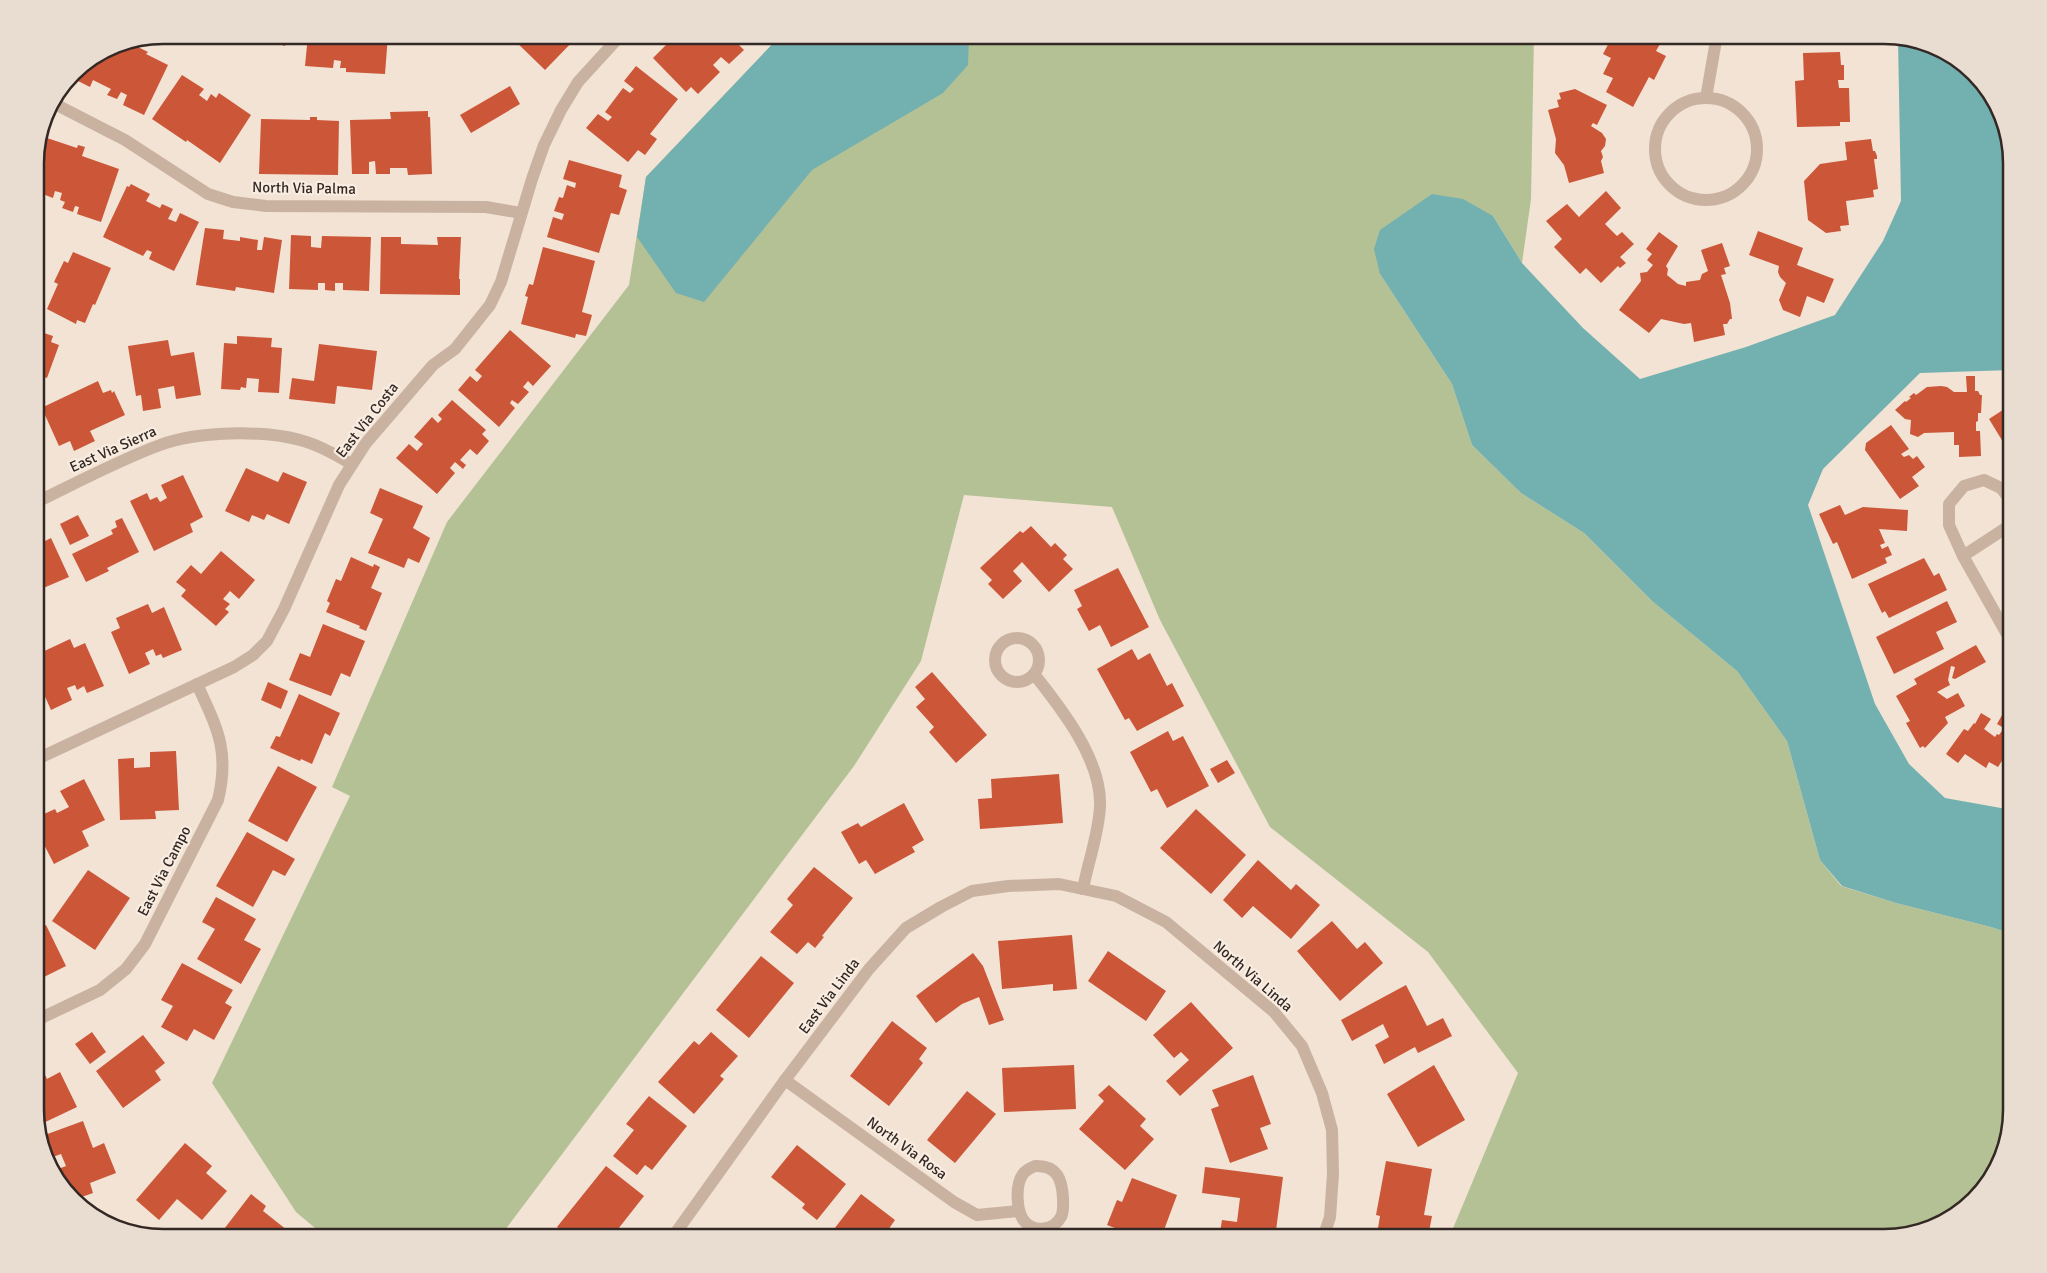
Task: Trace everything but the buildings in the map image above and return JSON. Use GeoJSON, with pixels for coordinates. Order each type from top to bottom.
{"type":"FeatureCollection","features":[{"type":"Feature","properties":{"kind":"street","name":"East Via Costa"},"geometry":{"type":"LineString","coordinates":[[44,756],[234,667],[253,655],[267,641],[284,609],[339,485],[351,464],[417,382],[433,365],[455,349],[490,305],[501,282],[544,144],[560,110],[578,82],[613,44]]}},
{"type":"Feature","properties":{"kind":"street"},"geometry":{"type":"LineString","coordinates":[[1706,98],[1715,44]]}},
{"type":"Feature","properties":{"kind":"street"},"geometry":{"type":"LineString","coordinates":[[1706,98],[1723,101],[1738,109],[1750,121],[1756,137],[1757,154],[1752,170],[1742,184],[1729,194],[1712,199],[1696,198],[1680,192],[1668,182],[1659,168],[1655,152],[1657,135],[1664,120],[1676,108],[1690,100],[1706,98]]}},
{"type":"Feature","properties":{"kind":"street","name":"North Via Palma"},"geometry":{"type":"LineString","coordinates":[[58,106],[125,140],[208,194],[233,202],[266,206],[486,207],[522,213]]}},
{"type":"Feature","properties":{"kind":"street","name":"East Via Sierra"},"geometry":{"type":"LineString","coordinates":[[44,499],[162,444],[228,434],[265,434],[300,440],[328,450],[351,464]]}},
{"type":"Feature","properties":{"kind":"street"},"geometry":{"type":"LineString","coordinates":[[2003,491],[1984,480],[1964,486],[1948,504],[1949,524],[1963,556],[2003,627]]}},
{"type":"Feature","properties":{"kind":"street"},"geometry":{"type":"LineString","coordinates":[[1963,556],[2003,530]]}},
{"type":"Feature","properties":{"kind":"street"},"geometry":{"type":"LineString","coordinates":[[1034,674],[1057,703],[1081,742],[1096,776],[1100,805],[1083,889]]}},
{"type":"Feature","properties":{"kind":"street","name":"East Via Campo"},"geometry":{"type":"LineString","coordinates":[[44,1017],[100,990],[126,969],[145,944],[218,800],[223,778],[224,759],[218,732],[197,684]]}},
{"type":"Feature","properties":{"kind":"street","name":"East Via Linda"},"geometry":{"type":"LineString","coordinates":[[678,1229],[785,1080],[869,969],[906,928],[972,891],[1008,886],[1059,884],[1083,889]]}},
{"type":"Feature","properties":{"kind":"street","name":"North Via Linda"},"geometry":{"type":"LineString","coordinates":[[1083,889],[1116,896],[1166,922],[1274,1012],[1302,1046],[1322,1093],[1332,1130],[1333,1174],[1330,1217],[1326,1229]]}},
{"type":"Feature","properties":{"kind":"street","name":"North Via Rosa"},"geometry":{"type":"LineString","coordinates":[[785,1080],[954,1202],[978,1215],[1019,1211]]}},
{"type":"Feature","properties":{"kind":"street"},"geometry":{"type":"LineString","coordinates":[[1035,1166],[1049,1167],[1056,1171],[1062,1184],[1063,1211],[1055,1224],[1040,1229],[1033,1227],[1026,1223],[1019,1211],[1018,1186],[1024,1173],[1035,1166]]}},
{"type":"Feature","properties":{"kind":"green space"},"geometry":{"type":"Polygon","coordinates":[[[772,44],[1534,44],[1531,199],[1522,263],[1493,216],[1380,274],[1452,384],[1472,445],[1521,493],[1584,533],[1652,601],[1737,671],[1787,741],[1820,860],[1841,886],[1896,903],[2003,931],[2002,1126],[1994,1156],[1979,1183],[1969,1195],[1944,1213],[1930,1220],[1900,1228],[1453,1229],[1518,1073],[1428,952],[1270,827],[1160,620],[1112,507],[964,495],[921,661],[854,766],[506,1229],[316,1229],[296,1212],[212,1083],[350,796],[332,787],[447,522],[629,285],[646,177],[772,44]]]}},
{"type":"Feature","properties":{"kind":"water"},"geometry":{"type":"Polygon","coordinates":[[[772,44],[969,44],[968,65],[943,93],[812,170],[704,302],[676,293],[637,237],[646,177],[772,44]]]}},
{"type":"Feature","properties":{"kind":"water"},"geometry":{"type":"Polygon","coordinates":[[[1898,45],[1930,53],[1957,68],[1969,78],[1987,103],[1999,132],[2003,155],[2003,370],[1920,373],[1823,469],[1808,505],[1875,704],[1909,764],[1945,798],[2003,808],[2003,931],[1896,903],[1842,886],[1820,860],[1787,741],[1737,671],[1652,601],[1584,533],[1521,493],[1472,445],[1452,384],[1380,274],[1374,249],[1380,230],[1432,194],[1463,199],[1493,216],[1522,263],[1583,328],[1640,379],[1746,347],[1835,315],[1883,241],[1901,201],[1898,45]]]}}]}
